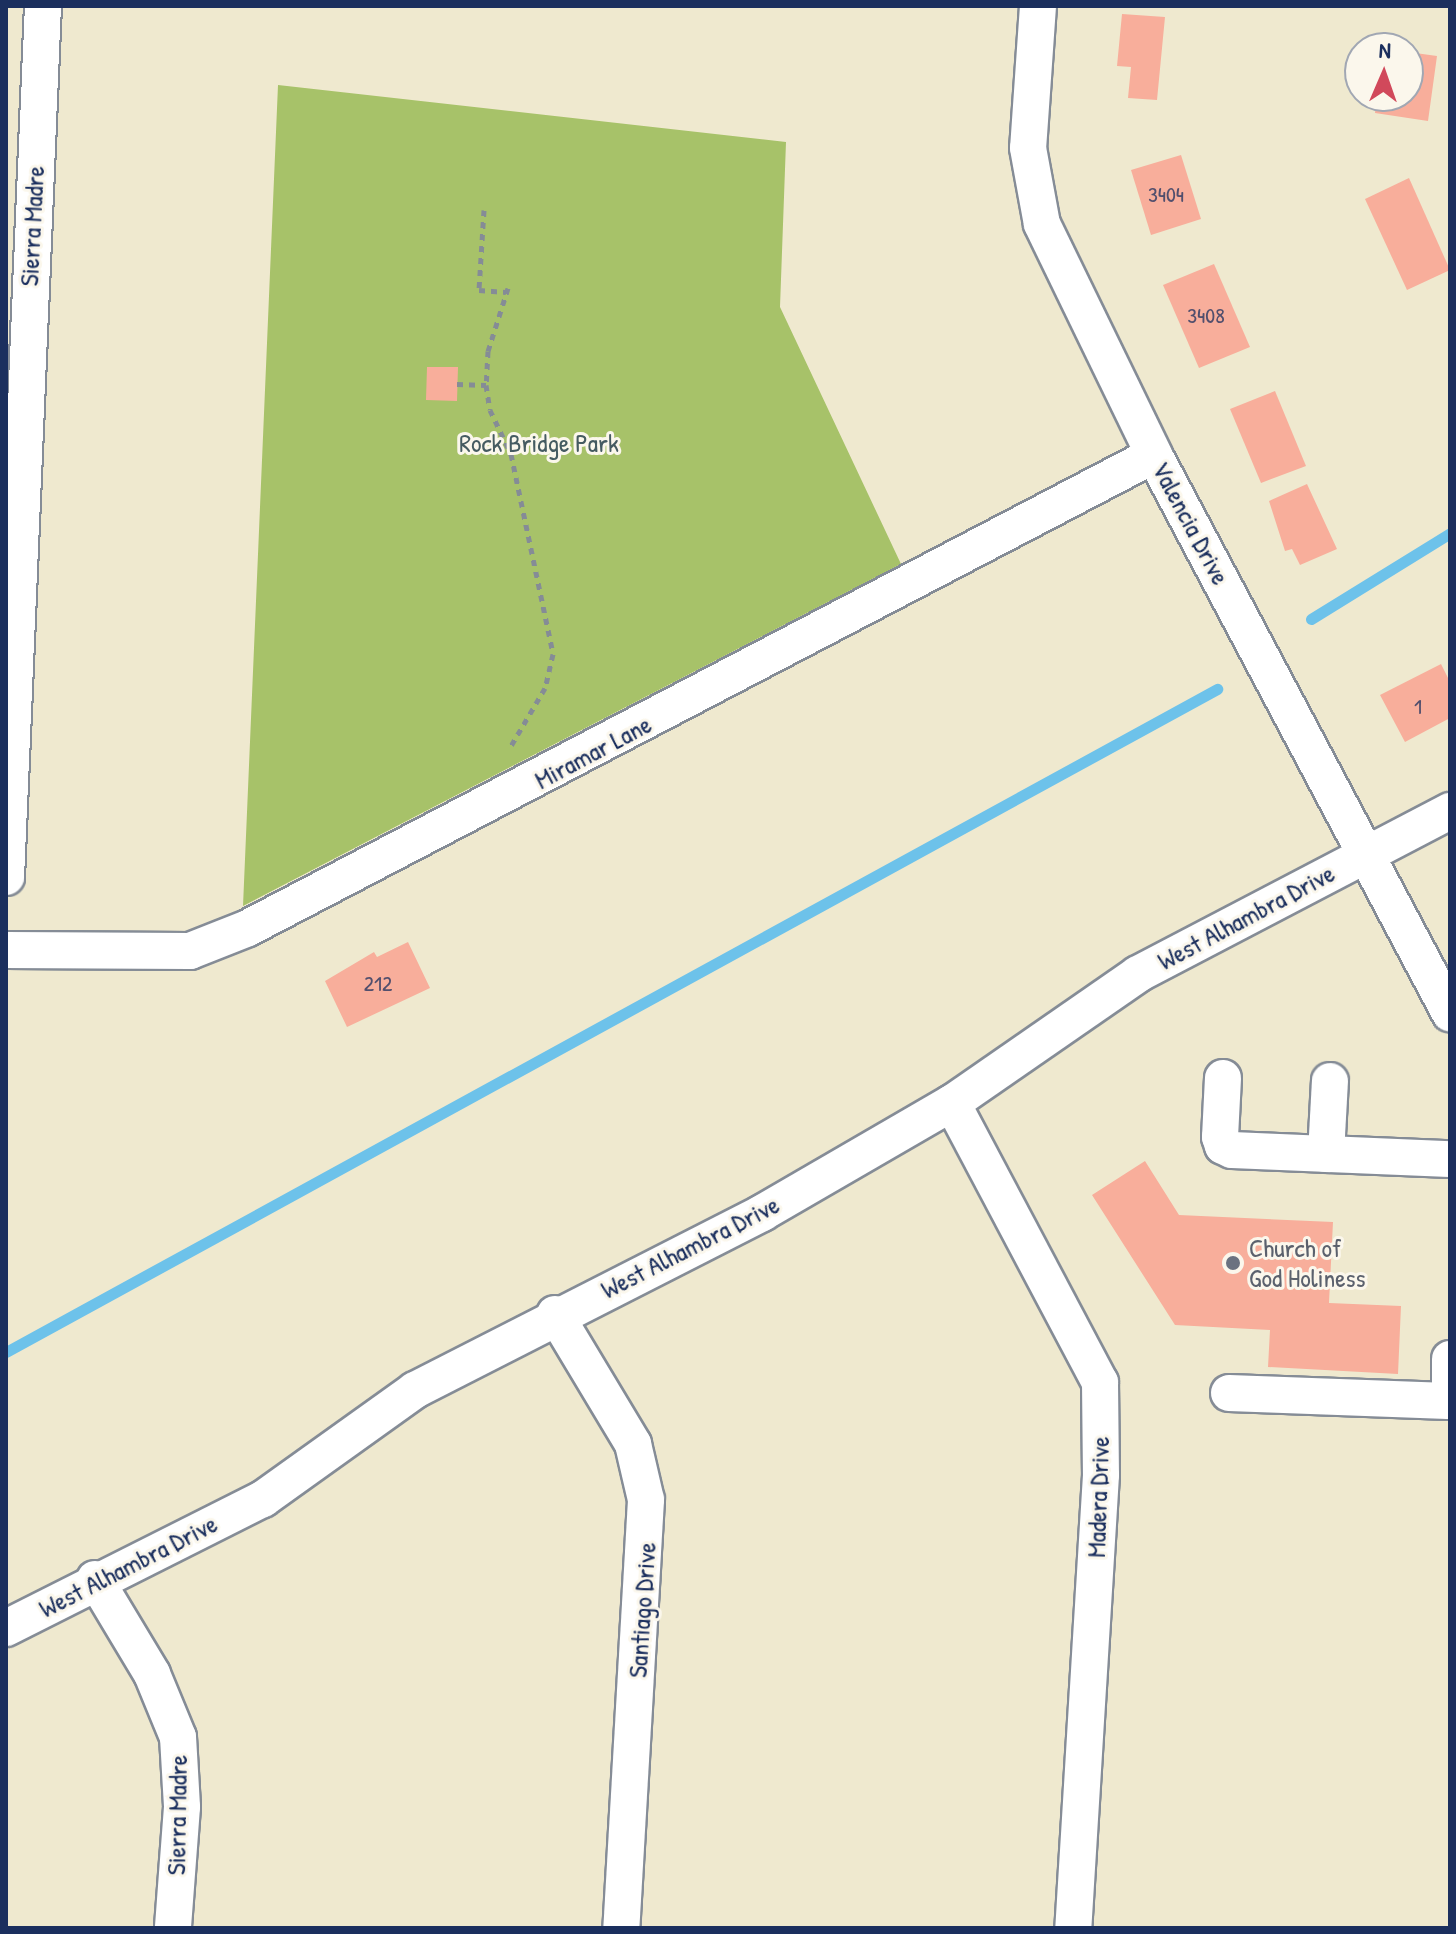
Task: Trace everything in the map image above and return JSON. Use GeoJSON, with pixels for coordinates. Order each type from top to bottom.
{"type":"FeatureCollection","features":[{"type":"Feature","properties":{"kind":"street","name":"Sierra Madre"},"geometry":{"type":"LineString","coordinates":[[6,877],[43,6]]}},
{"type":"Feature","properties":{"kind":"street","name":"Valencia Drive"},"geometry":{"type":"LineString","coordinates":[[1038,6],[1028,148],[1042,224],[1154,455],[1450,1013]]}},
{"type":"Feature","properties":{"kind":"street","name":"Miramar Lane"},"geometry":{"type":"LineString","coordinates":[[6,950],[190,951],[248,928],[501,800],[1154,455]]}},
{"type":"Feature","properties":{"kind":"street","name":"West Alhambra Drive"},"geometry":{"type":"LineString","coordinates":[[6,1628],[95,1579],[263,1499],[415,1390],[555,1314],[762,1213],[952,1103],[1138,974],[1450,811]]}},
{"type":"Feature","properties":{"kind":"street"},"geometry":{"type":"LineString","coordinates":[[1223,1078],[1223,1146],[1450,1159]]}},
{"type":"Feature","properties":{"kind":"street"},"geometry":{"type":"LineString","coordinates":[[1326,1154],[1330,1081]]}},
{"type":"Feature","properties":{"kind":"street","name":"Madera Drive"},"geometry":{"type":"LineString","coordinates":[[952,1103],[1100,1382],[1101,1475],[1073,1928]]}},
{"type":"Feature","properties":{"kind":"street","name":"Santiago Drive"},"geometry":{"type":"LineString","coordinates":[[555,1314],[633,1444],[646,1500],[621,1928]]}},
{"type":"Feature","properties":{"kind":"street"},"geometry":{"type":"LineString","coordinates":[[1229,1393],[1449,1401],[1450,1359]]}},
{"type":"Feature","properties":{"kind":"street","name":"Sierra Madre"},"geometry":{"type":"LineString","coordinates":[[95,1579],[152,1674],[178,1737],[182,1807],[173,1928]]}},
{"type":"Feature","properties":{"kind":"path"},"geometry":{"type":"LineString","coordinates":[[484,210],[479,290],[507,290],[488,351],[486,385],[490,410],[511,454],[553,654],[545,688],[508,751],[501,800]]}},
{"type":"Feature","properties":{"kind":"path"},"geometry":{"type":"LineString","coordinates":[[457,384],[486,385]]}},
{"type":"Feature","properties":{"kind":"green space","name":"Rock Bridge Park"},"geometry":{"type":"Polygon","coordinates":[[[278,85],[786,142],[780,307],[901,564],[243,906],[278,85]]]}},
{"type":"Feature","properties":{"kind":"building"},"geometry":{"type":"Polygon","coordinates":[[[1122,14],[1165,17],[1157,100],[1128,98],[1131,67],[1117,66],[1122,14]]]}},
{"type":"Feature","properties":{"kind":"building"},"geometry":{"type":"Polygon","coordinates":[[[1424,54],[1437,56],[1428,121],[1375,113],[1424,112],[1424,54]]]}},
{"type":"Feature","properties":{"kind":"building"},"geometry":{"type":"Polygon","coordinates":[[[1181,155],[1201,219],[1151,235],[1131,170],[1181,155]]]}},
{"type":"Feature","properties":{"kind":"building"},"geometry":{"type":"Polygon","coordinates":[[[1409,178],[1450,270],[1407,290],[1365,199],[1409,178]]]}},
{"type":"Feature","properties":{"kind":"building"},"geometry":{"type":"Polygon","coordinates":[[[1214,264],[1250,347],[1199,368],[1163,285],[1214,264]]]}},
{"type":"Feature","properties":{"kind":"building"},"geometry":{"type":"Polygon","coordinates":[[[427,367],[458,367],[457,401],[426,400],[427,367]]]}},
{"type":"Feature","properties":{"kind":"building"},"geometry":{"type":"Polygon","coordinates":[[[1275,391],[1306,466],[1261,483],[1230,409],[1275,391]]]}},
{"type":"Feature","properties":{"kind":"building"},"geometry":{"type":"Polygon","coordinates":[[[1307,484],[1337,549],[1300,565],[1292,549],[1285,551],[1269,501],[1307,484]]]}},
{"type":"Feature","properties":{"kind":"building"},"geometry":{"type":"Polygon","coordinates":[[[1441,664],[1450,682],[1450,718],[1405,742],[1380,695],[1441,664]]]}},
{"type":"Feature","properties":{"kind":"building"},"geometry":{"type":"Polygon","coordinates":[[[408,942],[430,988],[347,1027],[325,981],[374,952],[377,957],[408,942]]]}},
{"type":"Feature","properties":{"kind":"building","name":"Church of God Holiness"},"geometry":{"type":"Polygon","coordinates":[[[1145,1161],[1179,1215],[1333,1222],[1329,1303],[1401,1306],[1398,1374],[1268,1367],[1270,1330],[1175,1325],[1092,1195],[1145,1161]]]}},
{"type":"Feature","properties":{"kind":"waterway"},"geometry":{"type":"LineString","coordinates":[[1311,619],[1450,533]]}},
{"type":"Feature","properties":{"kind":"waterway"},"geometry":{"type":"LineString","coordinates":[[6,1352],[1217,689]]}},
{"type":"Feature","properties":{"kind":"place","name":"Church of God Holiness"},"geometry":{"type":"Point","coordinates":[1233,1263]}}]}
